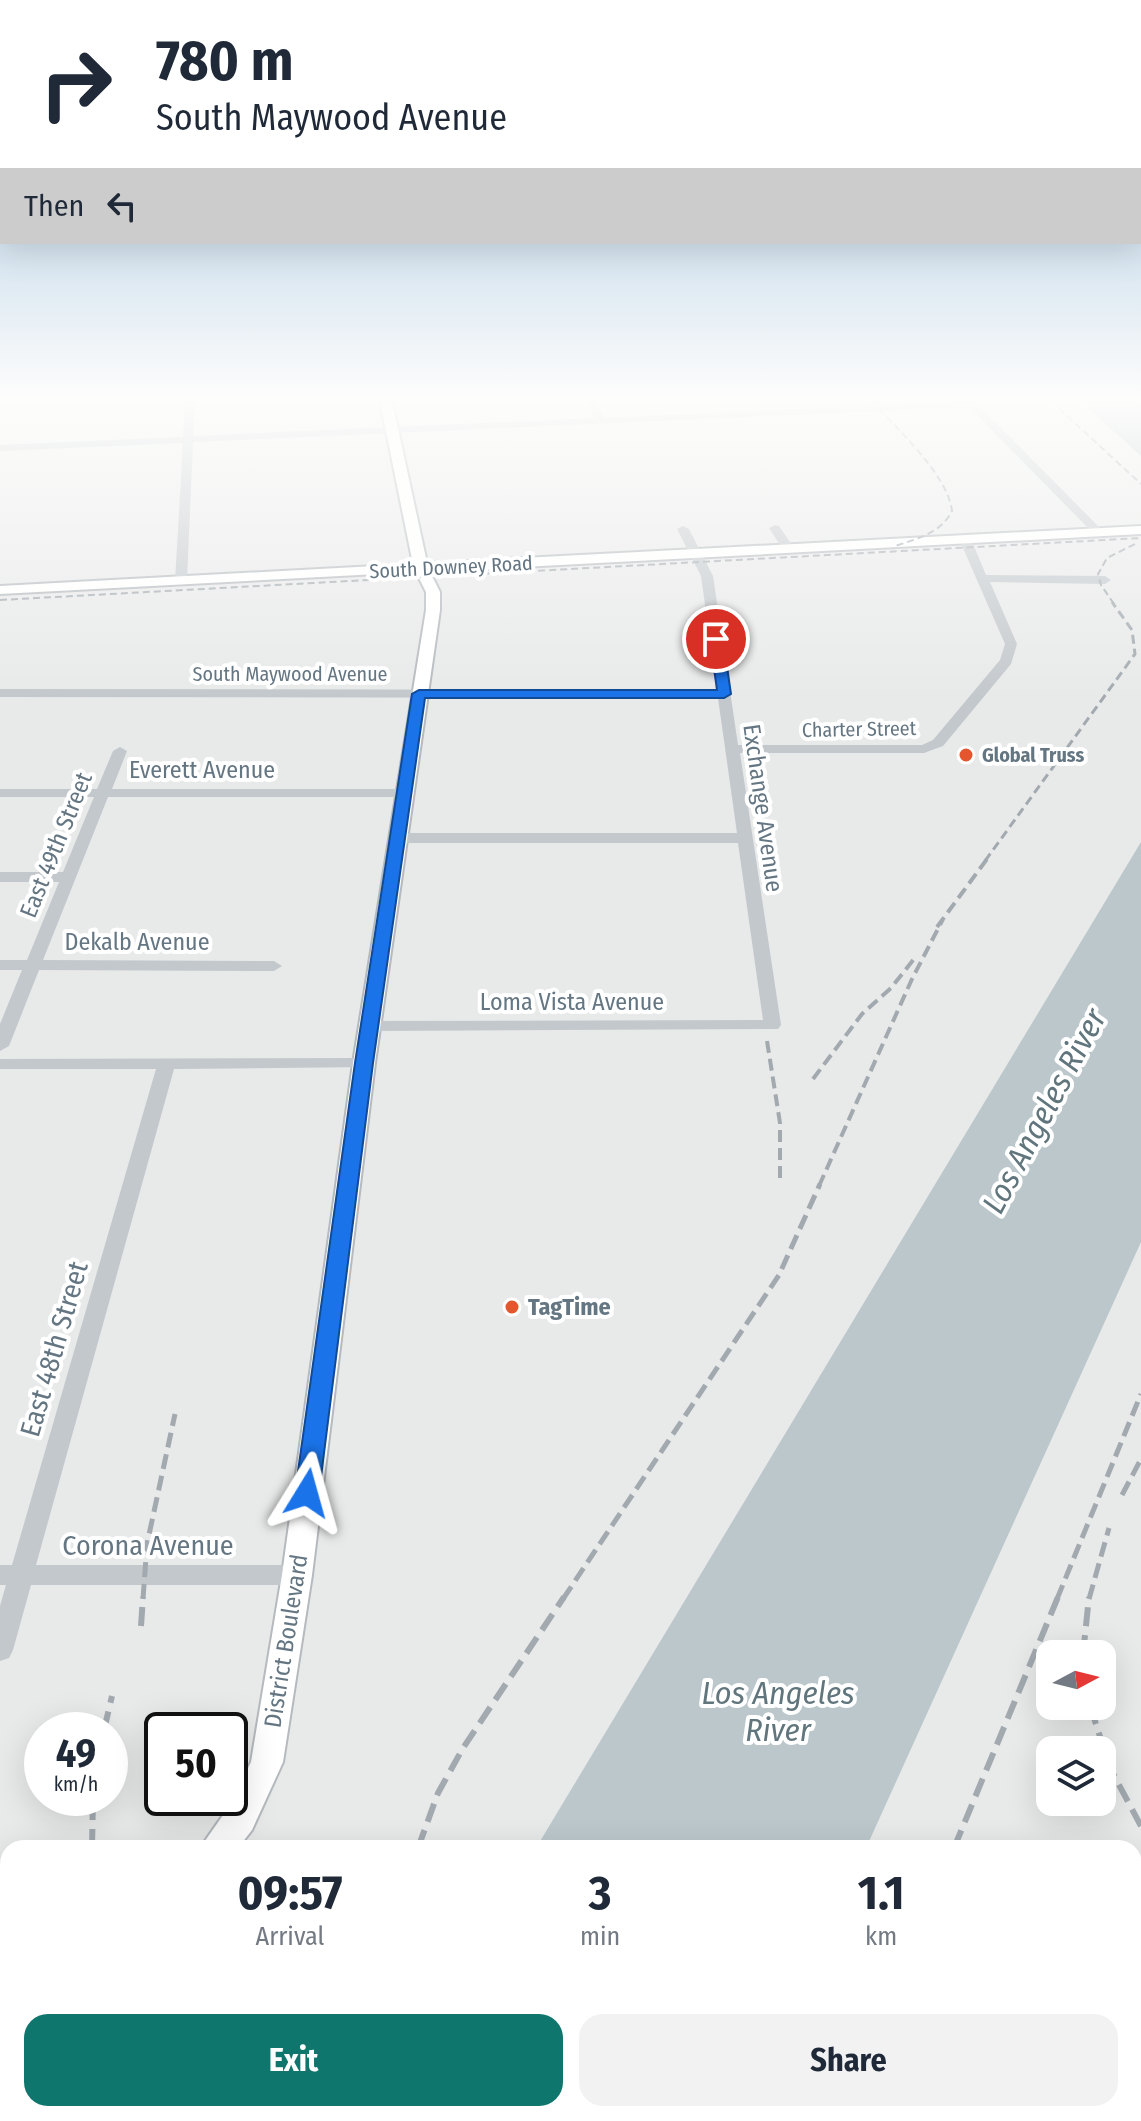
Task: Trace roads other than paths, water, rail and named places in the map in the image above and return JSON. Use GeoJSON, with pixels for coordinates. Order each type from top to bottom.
{"type":"FeatureCollection","features":[{"type":"Feature","properties":{"kind":"main road","name":"District Boulevard"},"geometry":{"type":"LineString","coordinates":[[223,1840],[240,1819],[267,1762],[297,1575],[364,1063],[433,606],[431,585],[421,568],[407,500]]}},
{"type":"Feature","properties":{"kind":"main road","name":"South Downey Road"},"geometry":{"type":"LineString","coordinates":[[0,590],[1141,530]]}},
{"type":"Feature","properties":{"kind":"main road"},"geometry":{"type":"LineString","coordinates":[[433,606],[448,584],[450,571],[465,566]]}},
{"type":"Feature","properties":{"kind":"street"},"geometry":{"type":"LineString","coordinates":[[181,581],[184,500]]}},
{"type":"Feature","properties":{"kind":"street"},"geometry":{"type":"LineString","coordinates":[[1066,500],[1097,531]]}},
{"type":"Feature","properties":{"kind":"street"},"geometry":{"type":"LineString","coordinates":[[775,528],[788,548]]}},
{"type":"Feature","properties":{"kind":"street","name":"Exchange Avenue"},"geometry":{"type":"LineString","coordinates":[[683,529],[707,576],[772,1025]]}},
{"type":"Feature","properties":{"kind":"street","name":"Charter Street"},"geometry":{"type":"LineString","coordinates":[[732,749],[924,749],[936,745],[1006,661],[1011,644],[965,539]]}},
{"type":"Feature","properties":{"kind":"street"},"geometry":{"type":"LineString","coordinates":[[983,578],[1105,580]]}},
{"type":"Feature","properties":{"kind":"street","name":"South Maywood Avenue"},"geometry":{"type":"LineString","coordinates":[[0,693],[724,694]]}},
{"type":"Feature","properties":{"kind":"street","name":"East 49th Street"},"geometry":{"type":"LineString","coordinates":[[0,1046],[120,751]]}},
{"type":"Feature","properties":{"kind":"street","name":"Everett Avenue"},"geometry":{"type":"LineString","coordinates":[[0,793],[404,793]]}},
{"type":"Feature","properties":{"kind":"street"},"geometry":{"type":"LineString","coordinates":[[399,838],[745,838]]}},
{"type":"Feature","properties":{"kind":"street"},"geometry":{"type":"LineString","coordinates":[[0,877],[69,877]]}},
{"type":"Feature","properties":{"kind":"street","name":"Dekalb Avenue"},"geometry":{"type":"LineString","coordinates":[[0,965],[274,966]]}},
{"type":"Feature","properties":{"kind":"street","name":"Loma Vista Avenue"},"geometry":{"type":"LineString","coordinates":[[371,1026],[772,1025]]}},
{"type":"Feature","properties":{"kind":"street"},"geometry":{"type":"LineString","coordinates":[[0,1064],[364,1063]]}},
{"type":"Feature","properties":{"kind":"street","name":"East 48th Street"},"geometry":{"type":"LineString","coordinates":[[0,1650],[11,1575],[166,1064]]}},
{"type":"Feature","properties":{"kind":"street","name":"Corona Avenue"},"geometry":{"type":"LineString","coordinates":[[11,1575],[297,1575]]}},
{"type":"Feature","properties":{"kind":"water","name":"Los Angeles River"},"geometry":{"type":"Polygon","coordinates":[[[1141,842],[1141,1242],[870,1840],[541,1840],[1141,842]]]}},
{"type":"Feature","properties":{"kind":"railway"},"geometry":{"type":"LineString","coordinates":[[895,546],[920,538],[942,525],[952,511],[949,500]]}},
{"type":"Feature","properties":{"kind":"railway"},"geometry":{"type":"LineString","coordinates":[[0,600],[1141,538]]}},
{"type":"Feature","properties":{"kind":"railway"},"geometry":{"type":"LineString","coordinates":[[1114,604],[1101,585],[1098,574],[1107,558],[1137,543]]}},
{"type":"Feature","properties":{"kind":"railway"},"geometry":{"type":"LineString","coordinates":[[985,861],[1135,654],[1132,630],[1112,602]]}},
{"type":"Feature","properties":{"kind":"railway"},"geometry":{"type":"LineString","coordinates":[[937,927],[987,859]]}},
{"type":"Feature","properties":{"kind":"railway"},"geometry":{"type":"LineString","coordinates":[[819,1186],[912,979],[943,919]]}},
{"type":"Feature","properties":{"kind":"railway"},"geometry":{"type":"LineString","coordinates":[[813,1079],[862,1014],[891,988],[914,959]]}},
{"type":"Feature","properties":{"kind":"railway"},"geometry":{"type":"LineString","coordinates":[[767,1041],[780,1123],[780,1183]]}},
{"type":"Feature","properties":{"kind":"railway"},"geometry":{"type":"LineString","coordinates":[[563,1599],[779,1275],[820,1184]]}},
{"type":"Feature","properties":{"kind":"railway"},"geometry":{"type":"LineString","coordinates":[[1057,1599],[1141,1394]]}},
{"type":"Feature","properties":{"kind":"railway"},"geometry":{"type":"LineString","coordinates":[[143,1599],[147,1544],[175,1414]]}},
{"type":"Feature","properties":{"kind":"railway"},"geometry":{"type":"LineString","coordinates":[[1122,1495],[1141,1459]]}},
{"type":"Feature","properties":{"kind":"railway"},"geometry":{"type":"LineString","coordinates":[[1089,1599],[1109,1528]]}},
{"type":"Feature","properties":{"kind":"railway"},"geometry":{"type":"LineString","coordinates":[[141,1626],[143,1597]]}},
{"type":"Feature","properties":{"kind":"railway"},"geometry":{"type":"LineString","coordinates":[[421,1840],[438,1793],[463,1748],[564,1597]]}},
{"type":"Feature","properties":{"kind":"railway"},"geometry":{"type":"LineString","coordinates":[[957,1840],[1058,1597]]}},
{"type":"Feature","properties":{"kind":"railway"},"geometry":{"type":"LineString","coordinates":[[1084,1640],[1089,1597]]}},
{"type":"Feature","properties":{"kind":"railway"},"geometry":{"type":"LineString","coordinates":[[108,1712],[112,1696]]}},
{"type":"Feature","properties":{"kind":"railway"},"geometry":{"type":"LineString","coordinates":[[1095,1720],[1111,1770],[1141,1826]]}},
{"type":"Feature","properties":{"kind":"railway"},"geometry":{"type":"LineString","coordinates":[[92,1840],[93,1816]]}},
{"type":"Feature","properties":{"kind":"place","name":"Global Truss"},"geometry":{"type":"Point","coordinates":[966,755]}},
{"type":"Feature","properties":{"kind":"place","name":"TagTime"},"geometry":{"type":"Point","coordinates":[512,1307]}}]}
